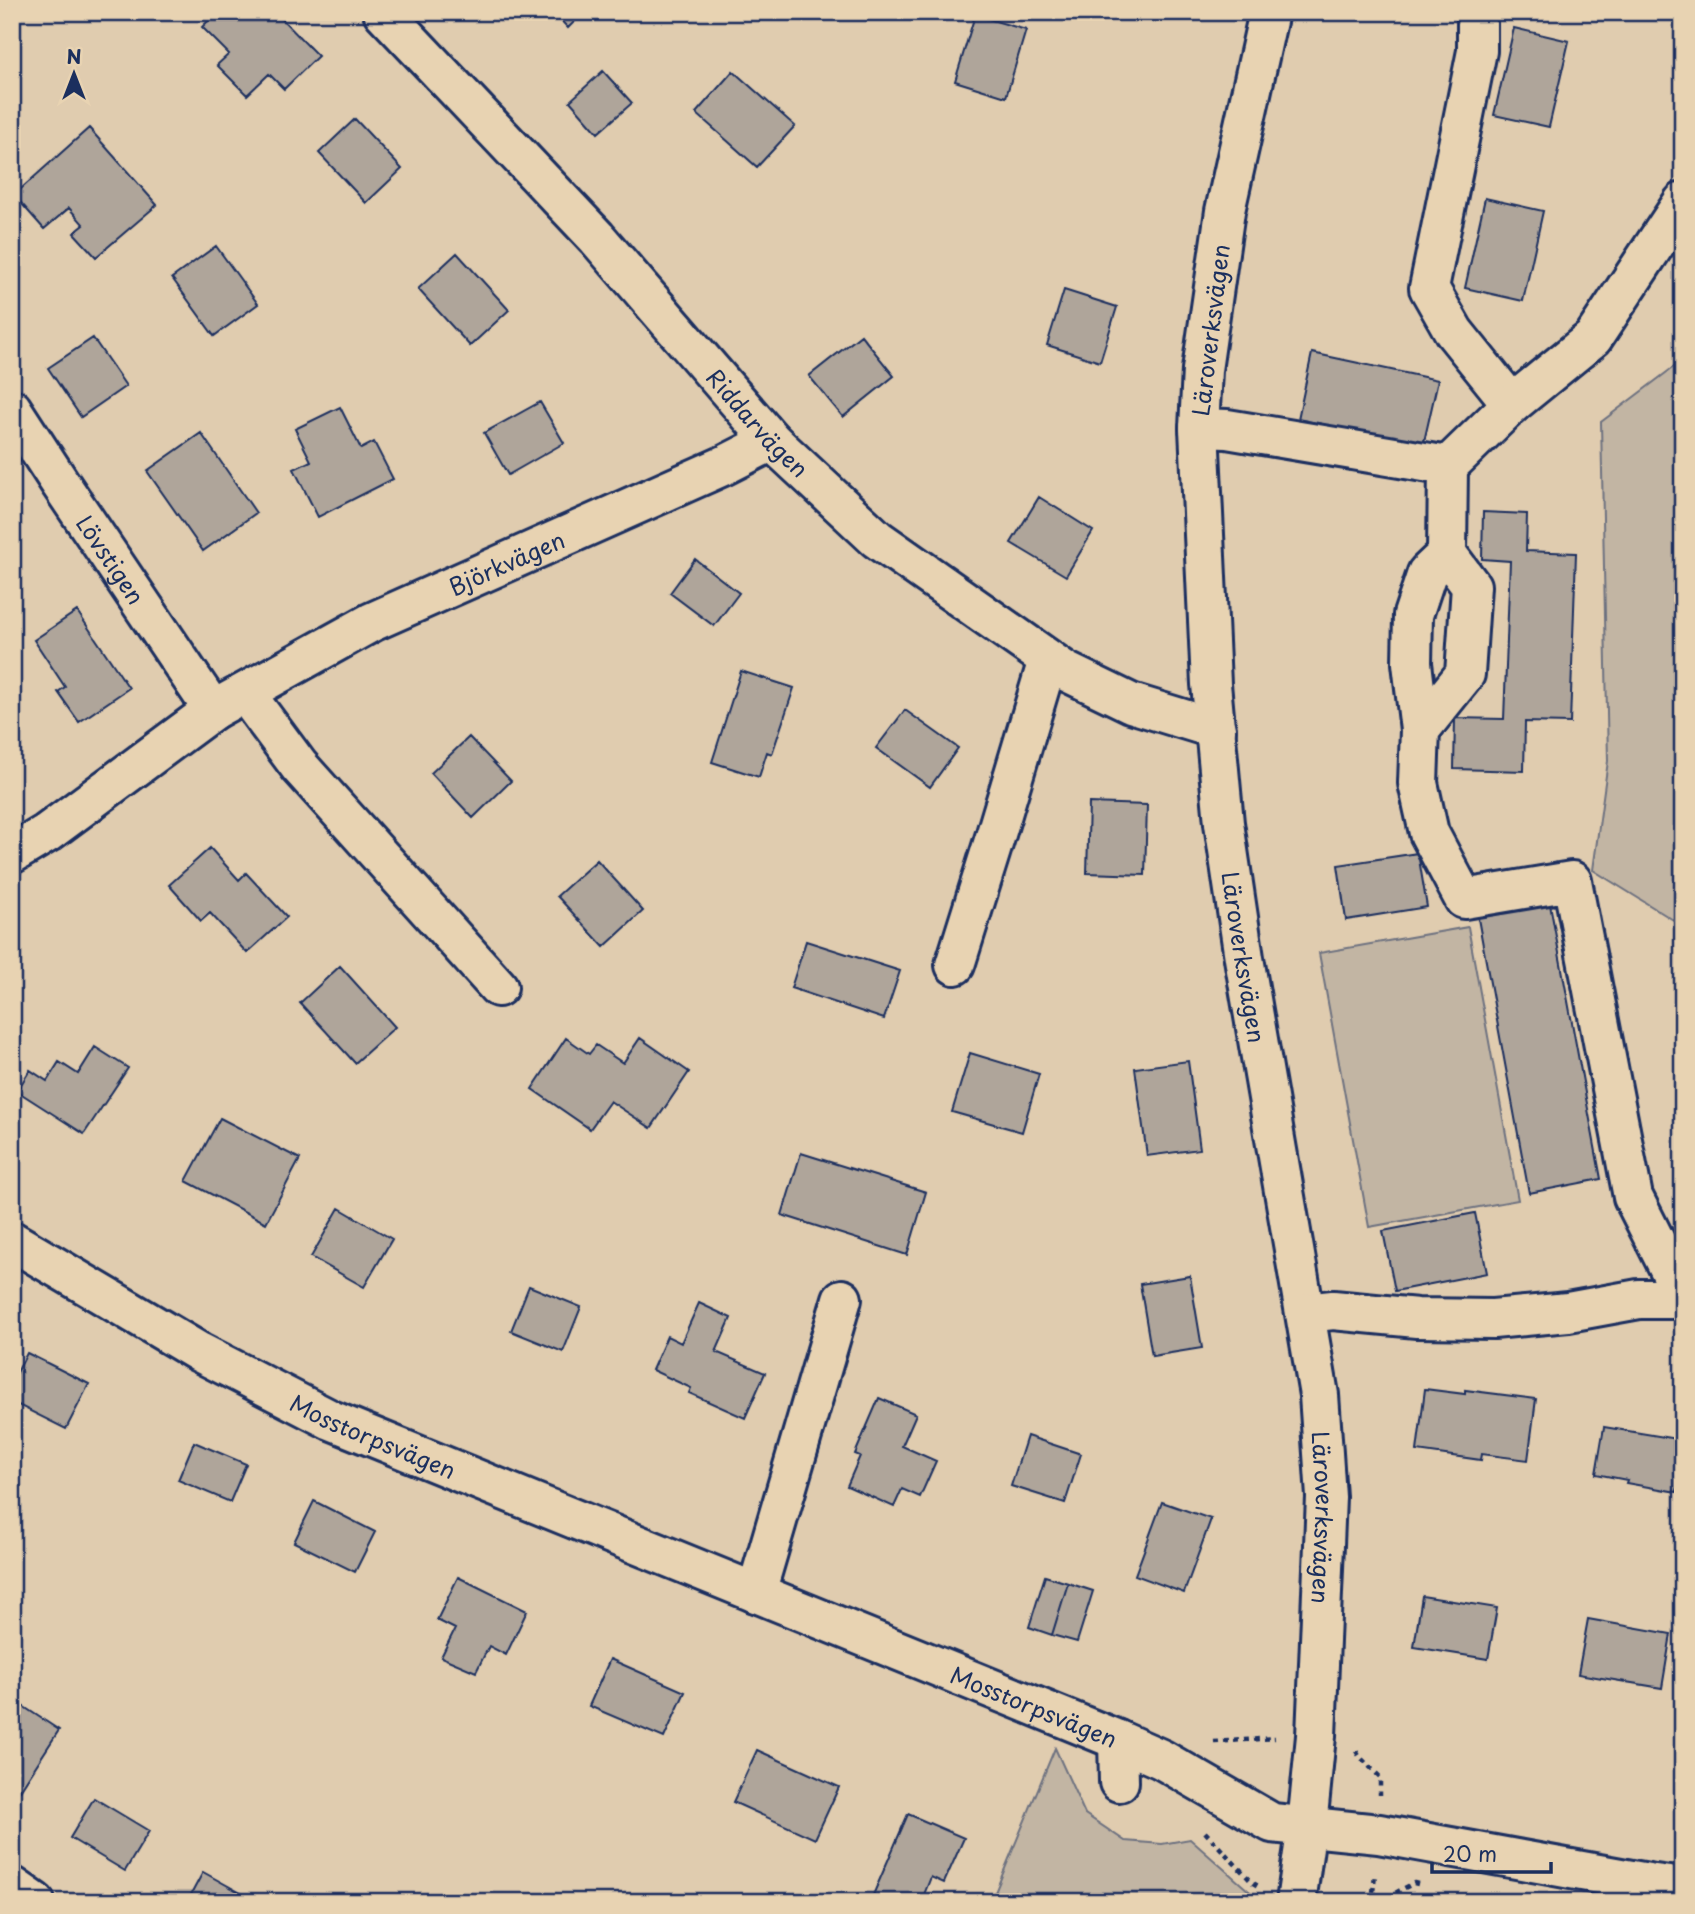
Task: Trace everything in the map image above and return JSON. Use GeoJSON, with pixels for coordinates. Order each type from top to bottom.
{"type":"FeatureCollection","features":[{"type":"Feature","properties":{"kind":"street","name":"Riddarvägen"},"geometry":{"type":"LineString","coordinates":[[383,12],[597,238],[772,442],[877,539],[1065,671],[1131,703],[1216,729]]}},
{"type":"Feature","properties":{"kind":"street","name":"Läroverksvägen"},"geometry":{"type":"LineString","coordinates":[[1269,12],[1225,211],[1202,370],[1199,428],[1212,684],[1224,823],[1244,958],[1319,1395],[1326,1497],[1316,1736],[1296,1902]]}},
{"type":"Feature","properties":{"kind":"street"},"geometry":{"type":"LineString","coordinates":[[1477,12],[1477,51],[1429,288],[1454,332],[1513,404]]}},
{"type":"Feature","properties":{"kind":"street"},"geometry":{"type":"LineString","coordinates":[[1420,730],[1465,674],[1471,586],[1447,554],[1448,466],[1513,404],[1593,338],[1683,202]]}},
{"type":"Feature","properties":{"kind":"street","name":"Lövstigen"},"geometry":{"type":"LineString","coordinates":[[12,409],[60,483],[229,701]]}},
{"type":"Feature","properties":{"kind":"street"},"geometry":{"type":"LineString","coordinates":[[1199,428],[1227,429],[1448,466]]}},
{"type":"Feature","properties":{"kind":"street","name":"Björkvägen"},"geometry":{"type":"LineString","coordinates":[[12,854],[47,833],[229,701],[372,622],[772,442]]}},
{"type":"Feature","properties":{"kind":"street"},"geometry":{"type":"LineString","coordinates":[[1306,1313],[1333,1311],[1417,1318],[1493,1319],[1567,1312],[1639,1298],[1683,1298],[1633,1197],[1572,881],[1464,899],[1429,833],[1418,783],[1420,730],[1412,663],[1413,615],[1427,573],[1447,554]]}},
{"type":"Feature","properties":{"kind":"street"},"geometry":{"type":"LineString","coordinates":[[955,965],[1048,660]]}},
{"type":"Feature","properties":{"kind":"street"},"geometry":{"type":"LineString","coordinates":[[229,701],[299,766],[498,987]]}},
{"type":"Feature","properties":{"kind":"street","name":"Mosstorpsvägen"},"geometry":{"type":"LineString","coordinates":[[12,1241],[199,1352],[331,1420],[1118,1740],[1161,1759],[1272,1823],[1379,1833],[1658,1891]]}},
{"type":"Feature","properties":{"kind":"street"},"geometry":{"type":"LineString","coordinates":[[755,1593],[842,1298]]}},
{"type":"Feature","properties":{"kind":"street"},"geometry":{"type":"LineString","coordinates":[[1118,1740],[1119,1782]]}},
{"type":"Feature","properties":{"kind":"street"},"geometry":{"type":"LineString","coordinates":[[12,1886],[35,1902]]}},
{"type":"Feature","properties":{"kind":"path"},"geometry":{"type":"LineString","coordinates":[[1353,1745],[1360,1757],[1380,1777],[1379,1833]]}},
{"type":"Feature","properties":{"kind":"shaded area"},"geometry":{"type":"Polygon","coordinates":[[[1683,360],[1683,926],[1593,870],[1608,761],[1601,422],[1683,360]]]}},
{"type":"Feature","properties":{"kind":"shaded area"},"geometry":{"type":"Polygon","coordinates":[[[1468,927],[1518,1200],[1369,1227],[1319,953],[1468,927]]]}},
{"type":"Feature","properties":{"kind":"shaded area"},"geometry":{"type":"Polygon","coordinates":[[[1055,1748],[1085,1814],[1125,1841],[1162,1844],[1190,1839],[1258,1899],[1258,1902],[991,1902],[1055,1748]]]}},
{"type":"Feature","properties":{"kind":"building"},"geometry":{"type":"Polygon","coordinates":[[[217,12],[275,12],[318,56],[284,89],[269,74],[247,95],[217,65],[229,54],[202,27],[217,12]]]}},
{"type":"Feature","properties":{"kind":"building"},"geometry":{"type":"Polygon","coordinates":[[[553,12],[584,12],[568,28],[553,12]]]}},
{"type":"Feature","properties":{"kind":"building"},"geometry":{"type":"Polygon","coordinates":[[[975,15],[1026,30],[1006,97],[955,81],[975,15]]]}},
{"type":"Feature","properties":{"kind":"building"},"geometry":{"type":"Polygon","coordinates":[[[1514,28],[1569,41],[1549,127],[1494,115],[1514,28]]]}},
{"type":"Feature","properties":{"kind":"building"},"geometry":{"type":"Polygon","coordinates":[[[603,71],[632,103],[598,133],[570,101],[603,71]]]}},
{"type":"Feature","properties":{"kind":"building"},"geometry":{"type":"Polygon","coordinates":[[[733,71],[795,126],[757,167],[696,113],[733,71]]]}},
{"type":"Feature","properties":{"kind":"building"},"geometry":{"type":"Polygon","coordinates":[[[355,119],[402,169],[366,203],[319,153],[355,119]]]}},
{"type":"Feature","properties":{"kind":"building"},"geometry":{"type":"Polygon","coordinates":[[[89,128],[157,205],[96,257],[74,233],[84,225],[69,208],[44,229],[14,195],[89,128]]]}},
{"type":"Feature","properties":{"kind":"building"},"geometry":{"type":"Polygon","coordinates":[[[1485,198],[1543,211],[1523,301],[1465,288],[1485,198]]]}},
{"type":"Feature","properties":{"kind":"building"},"geometry":{"type":"Polygon","coordinates":[[[216,246],[258,304],[214,336],[172,278],[216,246]]]}},
{"type":"Feature","properties":{"kind":"building"},"geometry":{"type":"Polygon","coordinates":[[[457,253],[509,310],[470,346],[418,289],[457,253]]]}},
{"type":"Feature","properties":{"kind":"building"},"geometry":{"type":"Polygon","coordinates":[[[1064,290],[1117,307],[1100,362],[1047,345],[1064,290]]]}},
{"type":"Feature","properties":{"kind":"building"},"geometry":{"type":"Polygon","coordinates":[[[861,335],[894,376],[843,417],[809,376],[861,335]]]}},
{"type":"Feature","properties":{"kind":"building"},"geometry":{"type":"Polygon","coordinates":[[[93,338],[126,386],[81,417],[48,368],[93,338]]]}},
{"type":"Feature","properties":{"kind":"building"},"geometry":{"type":"Polygon","coordinates":[[[1312,353],[1438,380],[1423,446],[1298,419],[1312,353]]]}},
{"type":"Feature","properties":{"kind":"building"},"geometry":{"type":"Polygon","coordinates":[[[540,402],[564,443],[508,475],[484,433],[540,402]]]}},
{"type":"Feature","properties":{"kind":"building"},"geometry":{"type":"Polygon","coordinates":[[[340,407],[361,449],[374,442],[393,479],[318,517],[294,469],[311,461],[295,429],[340,407]]]}},
{"type":"Feature","properties":{"kind":"building"},"geometry":{"type":"Polygon","coordinates":[[[201,433],[256,513],[203,551],[147,471],[201,433]]]}},
{"type":"Feature","properties":{"kind":"building"},"geometry":{"type":"Polygon","coordinates":[[[1039,497],[1093,531],[1066,576],[1011,543],[1039,497]]]}},
{"type":"Feature","properties":{"kind":"building"},"geometry":{"type":"Polygon","coordinates":[[[1483,512],[1527,514],[1526,551],[1576,553],[1570,723],[1525,722],[1524,771],[1454,769],[1455,718],[1504,719],[1510,561],[1482,559],[1483,512]]]}},
{"type":"Feature","properties":{"kind":"building"},"geometry":{"type":"Polygon","coordinates":[[[695,559],[739,593],[714,626],[670,593],[695,559]]]}},
{"type":"Feature","properties":{"kind":"building"},"geometry":{"type":"Polygon","coordinates":[[[77,611],[129,688],[79,722],[58,692],[65,687],[34,640],[77,611]]]}},
{"type":"Feature","properties":{"kind":"building"},"geometry":{"type":"Polygon","coordinates":[[[741,671],[794,688],[772,754],[767,752],[759,777],[712,762],[741,671]]]}},
{"type":"Feature","properties":{"kind":"building"},"geometry":{"type":"Polygon","coordinates":[[[905,710],[958,748],[930,787],[876,748],[905,710]]]}},
{"type":"Feature","properties":{"kind":"building"},"geometry":{"type":"Polygon","coordinates":[[[469,737],[511,781],[473,818],[431,773],[469,737]]]}},
{"type":"Feature","properties":{"kind":"building"},"geometry":{"type":"Polygon","coordinates":[[[1089,803],[1147,805],[1145,875],[1087,873],[1089,803]]]}},
{"type":"Feature","properties":{"kind":"building"},"geometry":{"type":"Polygon","coordinates":[[[210,848],[239,880],[246,873],[287,917],[247,953],[210,913],[201,921],[169,885],[210,848]]]}},
{"type":"Feature","properties":{"kind":"building"},"geometry":{"type":"Polygon","coordinates":[[[1418,853],[1427,907],[1346,920],[1338,865],[1418,853]]]}},
{"type":"Feature","properties":{"kind":"building"},"geometry":{"type":"Polygon","coordinates":[[[597,860],[643,911],[604,947],[557,896],[597,860]]]}},
{"type":"Feature","properties":{"kind":"building"},"geometry":{"type":"Polygon","coordinates":[[[1549,899],[1601,1179],[1529,1193],[1477,913],[1549,899]]]}},
{"type":"Feature","properties":{"kind":"building"},"geometry":{"type":"Polygon","coordinates":[[[806,941],[900,971],[884,1019],[791,988],[806,941]]]}},
{"type":"Feature","properties":{"kind":"building"},"geometry":{"type":"Polygon","coordinates":[[[340,966],[395,1027],[355,1063],[300,1003],[340,966]]]}},
{"type":"Feature","properties":{"kind":"building"},"geometry":{"type":"Polygon","coordinates":[[[566,1038],[589,1054],[596,1045],[623,1063],[640,1038],[689,1072],[651,1128],[610,1101],[590,1129],[532,1089],[566,1038]]]}},
{"type":"Feature","properties":{"kind":"building"},"geometry":{"type":"Polygon","coordinates":[[[95,1047],[128,1068],[84,1134],[17,1091],[30,1070],[47,1081],[59,1062],[78,1074],[95,1047]]]}},
{"type":"Feature","properties":{"kind":"building"},"geometry":{"type":"Polygon","coordinates":[[[970,1053],[1039,1074],[1022,1132],[952,1112],[970,1053]]]}},
{"type":"Feature","properties":{"kind":"building"},"geometry":{"type":"Polygon","coordinates":[[[1188,1061],[1200,1149],[1147,1156],[1135,1068],[1188,1061]]]}},
{"type":"Feature","properties":{"kind":"building"},"geometry":{"type":"Polygon","coordinates":[[[220,1118],[300,1159],[266,1223],[186,1181],[220,1118]]]}},
{"type":"Feature","properties":{"kind":"building"},"geometry":{"type":"Polygon","coordinates":[[[801,1153],[926,1192],[907,1255],[782,1215],[801,1153]]]}},
{"type":"Feature","properties":{"kind":"building"},"geometry":{"type":"Polygon","coordinates":[[[339,1208],[392,1239],[364,1287],[311,1257],[339,1208]]]}},
{"type":"Feature","properties":{"kind":"building"},"geometry":{"type":"Polygon","coordinates":[[[1475,1213],[1487,1273],[1395,1291],[1383,1231],[1475,1213]]]}},
{"type":"Feature","properties":{"kind":"building"},"geometry":{"type":"Polygon","coordinates":[[[1190,1276],[1202,1348],[1152,1356],[1140,1284],[1190,1276]]]}},
{"type":"Feature","properties":{"kind":"building"},"geometry":{"type":"Polygon","coordinates":[[[529,1286],[581,1307],[563,1352],[511,1331],[529,1286]]]}},
{"type":"Feature","properties":{"kind":"building"},"geometry":{"type":"Polygon","coordinates":[[[699,1303],[731,1318],[716,1352],[765,1373],[745,1418],[689,1393],[691,1388],[652,1370],[667,1336],[681,1343],[699,1303]]]}},
{"type":"Feature","properties":{"kind":"building"},"geometry":{"type":"Polygon","coordinates":[[[27,1353],[89,1384],[66,1429],[12,1402],[12,1382],[27,1353]]]}},
{"type":"Feature","properties":{"kind":"building"},"geometry":{"type":"Polygon","coordinates":[[[1425,1389],[1465,1394],[1465,1390],[1536,1399],[1528,1460],[1482,1454],[1481,1460],[1417,1451],[1425,1389]]]}},
{"type":"Feature","properties":{"kind":"building"},"geometry":{"type":"Polygon","coordinates":[[[879,1398],[916,1414],[902,1446],[936,1461],[920,1497],[902,1489],[894,1507],[847,1486],[860,1456],[855,1454],[879,1398]]]}},
{"type":"Feature","properties":{"kind":"building"},"geometry":{"type":"Polygon","coordinates":[[[1604,1427],[1683,1440],[1677,1492],[1626,1483],[1627,1480],[1596,1474],[1604,1427]]]}},
{"type":"Feature","properties":{"kind":"building"},"geometry":{"type":"Polygon","coordinates":[[[1027,1436],[1081,1454],[1065,1503],[1011,1486],[1027,1436]]]}},
{"type":"Feature","properties":{"kind":"building"},"geometry":{"type":"Polygon","coordinates":[[[194,1442],[246,1464],[230,1502],[178,1480],[194,1442]]]}},
{"type":"Feature","properties":{"kind":"building"},"geometry":{"type":"Polygon","coordinates":[[[314,1501],[375,1532],[355,1572],[294,1542],[314,1501]]]}},
{"type":"Feature","properties":{"kind":"building"},"geometry":{"type":"Polygon","coordinates":[[[1162,1502],[1211,1519],[1184,1593],[1135,1575],[1162,1502]]]}},
{"type":"Feature","properties":{"kind":"building"},"geometry":{"type":"Polygon","coordinates":[[[1045,1576],[1068,1583],[1052,1635],[1029,1627],[1045,1576]]]}},
{"type":"Feature","properties":{"kind":"building"},"geometry":{"type":"Polygon","coordinates":[[[458,1577],[527,1611],[506,1655],[489,1646],[476,1672],[441,1657],[455,1629],[437,1620],[458,1577]]]}},
{"type":"Feature","properties":{"kind":"building"},"geometry":{"type":"Polygon","coordinates":[[[1068,1583],[1093,1591],[1077,1642],[1052,1635],[1068,1583]]]}},
{"type":"Feature","properties":{"kind":"building"},"geometry":{"type":"Polygon","coordinates":[[[1422,1596],[1497,1608],[1488,1659],[1414,1647],[1422,1596]]]}},
{"type":"Feature","properties":{"kind":"building"},"geometry":{"type":"Polygon","coordinates":[[[1588,1619],[1671,1634],[1662,1688],[1578,1674],[1588,1619]]]}},
{"type":"Feature","properties":{"kind":"building"},"geometry":{"type":"Polygon","coordinates":[[[610,1659],[685,1692],[664,1738],[589,1706],[610,1659]]]}},
{"type":"Feature","properties":{"kind":"building"},"geometry":{"type":"Polygon","coordinates":[[[12,1699],[59,1730],[19,1792],[12,1787],[12,1699]]]}},
{"type":"Feature","properties":{"kind":"building"},"geometry":{"type":"Polygon","coordinates":[[[757,1750],[839,1787],[815,1839],[733,1802],[757,1750]]]}},
{"type":"Feature","properties":{"kind":"building"},"geometry":{"type":"Polygon","coordinates":[[[94,1798],[149,1831],[125,1871],[70,1838],[94,1798]]]}},
{"type":"Feature","properties":{"kind":"building"},"geometry":{"type":"Polygon","coordinates":[[[908,1814],[964,1838],[944,1883],[931,1877],[921,1902],[870,1902],[908,1814]]]}},
{"type":"Feature","properties":{"kind":"building"},"geometry":{"type":"Polygon","coordinates":[[[203,1872],[257,1902],[187,1902],[203,1872]]]}}]}
